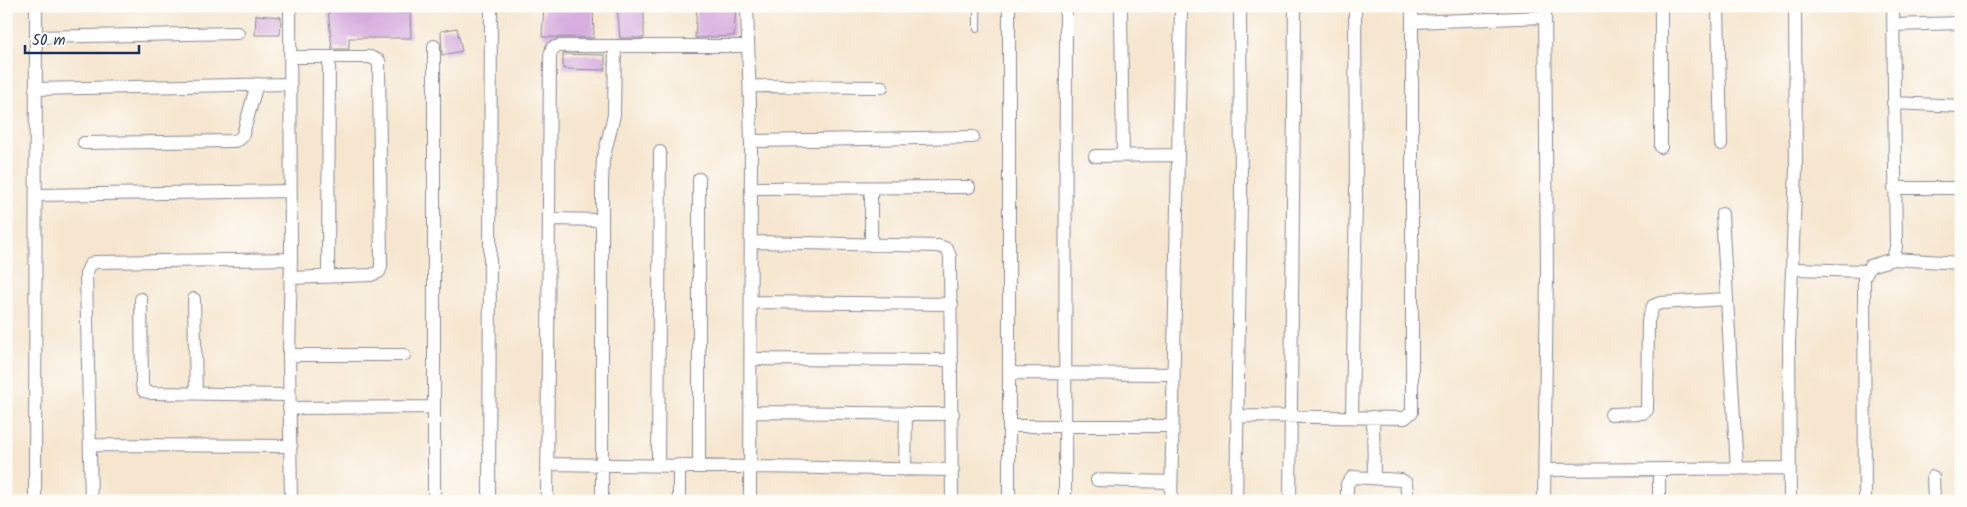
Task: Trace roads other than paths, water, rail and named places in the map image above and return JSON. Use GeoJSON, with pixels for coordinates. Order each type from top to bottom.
{"type":"FeatureCollection","features":[{"type":"Feature","properties":{"kind":"street"},"geometry":{"type":"LineString","coordinates":[[35,501],[36,6]]}},
{"type":"Feature","properties":{"kind":"street"},"geometry":{"type":"LineString","coordinates":[[290,6],[291,259],[288,355],[291,501]]}},
{"type":"Feature","properties":{"kind":"street"},"geometry":{"type":"LineString","coordinates":[[489,501],[491,6]]}},
{"type":"Feature","properties":{"kind":"street"},"geometry":{"type":"LineString","coordinates":[[746,6],[751,142],[752,360],[750,501]]}},
{"type":"Feature","properties":{"kind":"street"},"geometry":{"type":"LineString","coordinates":[[1236,501],[1241,186],[1240,6]]}},
{"type":"Feature","properties":{"kind":"street"},"geometry":{"type":"LineString","coordinates":[[1290,501],[1294,260],[1295,6]]}},
{"type":"Feature","properties":{"kind":"street"},"geometry":{"type":"LineString","coordinates":[[1352,416],[1356,197],[1355,6]]}},
{"type":"Feature","properties":{"kind":"street"},"geometry":{"type":"LineString","coordinates":[[1236,416],[1406,418],[1412,412],[1412,6]]}},
{"type":"Feature","properties":{"kind":"street"},"geometry":{"type":"LineString","coordinates":[[1661,6],[1661,147]]}},
{"type":"Feature","properties":{"kind":"street"},"geometry":{"type":"LineString","coordinates":[[1718,6],[1721,144]]}},
{"type":"Feature","properties":{"kind":"street"},"geometry":{"type":"LineString","coordinates":[[1790,501],[1790,326],[1794,269],[1796,170],[1795,6]]}},
{"type":"Feature","properties":{"kind":"street"},"geometry":{"type":"LineString","coordinates":[[1892,259],[1896,247],[1893,6]]}},
{"type":"Feature","properties":{"kind":"street"},"geometry":{"type":"LineString","coordinates":[[1065,501],[1066,9]]}},
{"type":"Feature","properties":{"kind":"street"},"geometry":{"type":"LineString","coordinates":[[1009,10],[1009,501]]}},
{"type":"Feature","properties":{"kind":"street"},"geometry":{"type":"LineString","coordinates":[[1122,11],[1123,156]]}},
{"type":"Feature","properties":{"kind":"street"},"geometry":{"type":"LineString","coordinates":[[1171,501],[1172,374],[1181,11]]}},
{"type":"Feature","properties":{"kind":"street"},"geometry":{"type":"LineString","coordinates":[[1412,22],[1545,12],[1547,275],[1544,501]]}},
{"type":"Feature","properties":{"kind":"street"},"geometry":{"type":"LineString","coordinates":[[1893,24],[1961,23]]}},
{"type":"Feature","properties":{"kind":"street"},"geometry":{"type":"LineString","coordinates":[[36,37],[238,33]]}},
{"type":"Feature","properties":{"kind":"street"},"geometry":{"type":"LineString","coordinates":[[434,46],[434,501]]}},
{"type":"Feature","properties":{"kind":"street"},"geometry":{"type":"LineString","coordinates":[[547,501],[550,56],[552,48],[559,46],[748,46]]}},
{"type":"Feature","properties":{"kind":"street"},"geometry":{"type":"LineString","coordinates":[[602,501],[603,160],[614,115],[615,46]]}},
{"type":"Feature","properties":{"kind":"street"},"geometry":{"type":"LineString","coordinates":[[290,278],[376,274],[381,266],[380,65],[375,58],[370,57],[291,57]]}},
{"type":"Feature","properties":{"kind":"street"},"geometry":{"type":"LineString","coordinates":[[328,277],[330,57]]}},
{"type":"Feature","properties":{"kind":"street"},"geometry":{"type":"LineString","coordinates":[[84,143],[234,141],[240,139],[257,84]]}},
{"type":"Feature","properties":{"kind":"street"},"geometry":{"type":"LineString","coordinates":[[35,90],[290,84]]}},
{"type":"Feature","properties":{"kind":"street"},"geometry":{"type":"LineString","coordinates":[[750,86],[882,87]]}},
{"type":"Feature","properties":{"kind":"street"},"geometry":{"type":"LineString","coordinates":[[1893,103],[1961,106]]}},
{"type":"Feature","properties":{"kind":"street"},"geometry":{"type":"LineString","coordinates":[[751,142],[973,138]]}},
{"type":"Feature","properties":{"kind":"street"},"geometry":{"type":"LineString","coordinates":[[658,466],[660,152]]}},
{"type":"Feature","properties":{"kind":"street"},"geometry":{"type":"LineString","coordinates":[[1095,156],[1178,155]]}},
{"type":"Feature","properties":{"kind":"street"},"geometry":{"type":"LineString","coordinates":[[699,179],[699,465]]}},
{"type":"Feature","properties":{"kind":"street"},"geometry":{"type":"LineString","coordinates":[[751,188],[969,188]]}},
{"type":"Feature","properties":{"kind":"street"},"geometry":{"type":"LineString","coordinates":[[871,244],[872,188]]}},
{"type":"Feature","properties":{"kind":"street"},"geometry":{"type":"LineString","coordinates":[[1894,188],[1961,188]]}},
{"type":"Feature","properties":{"kind":"street"},"geometry":{"type":"LineString","coordinates":[[37,195],[290,191]]}},
{"type":"Feature","properties":{"kind":"street"},"geometry":{"type":"LineString","coordinates":[[1722,214],[1737,469]]}},
{"type":"Feature","properties":{"kind":"street"},"geometry":{"type":"LineString","coordinates":[[550,219],[602,220]]}},
{"type":"Feature","properties":{"kind":"street"},"geometry":{"type":"LineString","coordinates":[[751,242],[938,246],[947,249],[950,256],[952,304],[952,501]]}},
{"type":"Feature","properties":{"kind":"street"},"geometry":{"type":"LineString","coordinates":[[92,501],[86,274],[90,265],[95,262],[291,259]]}},
{"type":"Feature","properties":{"kind":"street"},"geometry":{"type":"LineString","coordinates":[[1865,501],[1866,271],[1870,266],[1892,259],[1961,263]]}},
{"type":"Feature","properties":{"kind":"street"},"geometry":{"type":"LineString","coordinates":[[1794,269],[1866,271]]}},
{"type":"Feature","properties":{"kind":"street"},"geometry":{"type":"LineString","coordinates":[[141,299],[142,385],[144,391],[152,393],[289,395]]}},
{"type":"Feature","properties":{"kind":"street"},"geometry":{"type":"LineString","coordinates":[[194,299],[196,394]]}},
{"type":"Feature","properties":{"kind":"street"},"geometry":{"type":"LineString","coordinates":[[1611,414],[1643,413],[1647,410],[1648,321],[1653,306],[1660,303],[1726,299]]}},
{"type":"Feature","properties":{"kind":"street"},"geometry":{"type":"LineString","coordinates":[[751,302],[952,304]]}},
{"type":"Feature","properties":{"kind":"street"},"geometry":{"type":"LineString","coordinates":[[288,355],[404,355]]}},
{"type":"Feature","properties":{"kind":"street"},"geometry":{"type":"LineString","coordinates":[[752,360],[952,360]]}},
{"type":"Feature","properties":{"kind":"street"},"geometry":{"type":"LineString","coordinates":[[1010,373],[1172,374]]}},
{"type":"Feature","properties":{"kind":"street"},"geometry":{"type":"LineString","coordinates":[[289,408],[434,408]]}},
{"type":"Feature","properties":{"kind":"street"},"geometry":{"type":"LineString","coordinates":[[750,412],[953,414]]}},
{"type":"Feature","properties":{"kind":"street"},"geometry":{"type":"LineString","coordinates":[[905,470],[906,413]]}},
{"type":"Feature","properties":{"kind":"street"},"geometry":{"type":"LineString","coordinates":[[1373,417],[1374,478]]}},
{"type":"Feature","properties":{"kind":"street"},"geometry":{"type":"LineString","coordinates":[[1010,426],[1172,426]]}},
{"type":"Feature","properties":{"kind":"street"},"geometry":{"type":"LineString","coordinates":[[91,445],[291,446]]}},
{"type":"Feature","properties":{"kind":"street"},"geometry":{"type":"LineString","coordinates":[[547,464],[953,470]]}},
{"type":"Feature","properties":{"kind":"street"},"geometry":{"type":"LineString","coordinates":[[679,465],[679,501]]}},
{"type":"Feature","properties":{"kind":"street"},"geometry":{"type":"LineString","coordinates":[[1545,470],[1790,468]]}},
{"type":"Feature","properties":{"kind":"street"},"geometry":{"type":"LineString","coordinates":[[1659,470],[1659,501]]}},
{"type":"Feature","properties":{"kind":"street"},"geometry":{"type":"LineString","coordinates":[[1933,477],[1934,501]]}},
{"type":"Feature","properties":{"kind":"street"},"geometry":{"type":"LineString","coordinates":[[1347,501],[1349,479],[1374,478],[1406,483],[1408,501]]}},
{"type":"Feature","properties":{"kind":"street"},"geometry":{"type":"LineString","coordinates":[[1097,480],[1171,482]]}},
{"type":"Feature","properties":{"kind":"lane"},"geometry":{"type":"LineString","coordinates":[[977,6],[977,29]]}}]}
